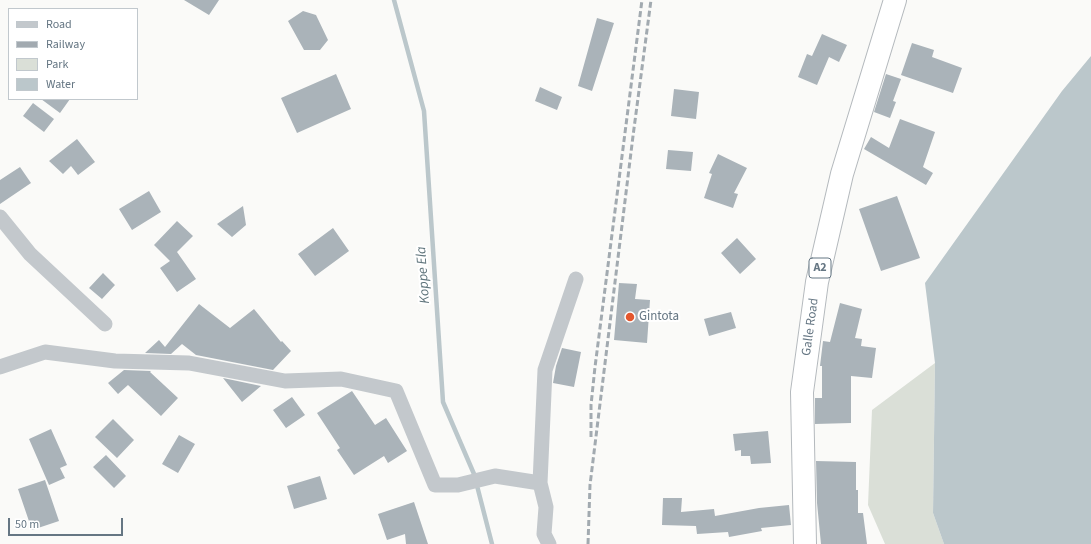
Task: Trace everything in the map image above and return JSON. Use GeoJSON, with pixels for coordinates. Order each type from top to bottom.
{"type":"FeatureCollection","features":[{"type":"Feature","properties":{"kind":"highway","name":"Galle Road"},"geometry":{"type":"LineString","coordinates":[[805,544],[802,392],[817,282],[842,174],[895,0]]}},
{"type":"Feature","properties":{"kind":"street"},"geometry":{"type":"LineString","coordinates":[[0,217],[30,254],[105,324]]}},
{"type":"Feature","properties":{"kind":"street"},"geometry":{"type":"LineString","coordinates":[[549,544],[544,534],[546,508],[540,483],[545,370],[576,279]]}},
{"type":"Feature","properties":{"kind":"street"},"geometry":{"type":"LineString","coordinates":[[0,367],[46,352],[116,361],[189,363],[285,381],[341,380],[396,391],[435,484],[458,485],[494,476],[540,483]]}},
{"type":"Feature","properties":{"kind":"green space"},"geometry":{"type":"Polygon","coordinates":[[[935,363],[933,513],[944,544],[885,544],[868,505],[872,410],[935,363]]]}},
{"type":"Feature","properties":{"kind":"water"},"geometry":{"type":"Polygon","coordinates":[[[1091,56],[1091,544],[944,544],[933,513],[935,363],[925,283],[1062,91],[1091,56]]]}},
{"type":"Feature","properties":{"kind":"building"},"geometry":{"type":"Polygon","coordinates":[[[184,0],[219,0],[209,15],[184,0]]]}},
{"type":"Feature","properties":{"kind":"building"},"geometry":{"type":"Polygon","coordinates":[[[303,11],[316,15],[328,40],[320,50],[304,50],[288,21],[303,11]]]}},
{"type":"Feature","properties":{"kind":"building"},"geometry":{"type":"Polygon","coordinates":[[[597,18],[614,23],[592,91],[578,86],[597,18]]]}},
{"type":"Feature","properties":{"kind":"building"},"geometry":{"type":"Polygon","coordinates":[[[822,34],[847,45],[839,62],[829,57],[817,85],[798,77],[807,54],[812,56],[822,34]]]}},
{"type":"Feature","properties":{"kind":"building"},"geometry":{"type":"Polygon","coordinates":[[[912,43],[934,50],[932,57],[962,68],[953,93],[901,75],[912,43]]]}},
{"type":"Feature","properties":{"kind":"building"},"geometry":{"type":"Polygon","coordinates":[[[336,74],[351,109],[297,133],[281,98],[336,74]]]}},
{"type":"Feature","properties":{"kind":"building"},"geometry":{"type":"Polygon","coordinates":[[[886,74],[901,79],[893,101],[896,102],[890,118],[874,112],[886,74]]]}},
{"type":"Feature","properties":{"kind":"building"},"geometry":{"type":"Polygon","coordinates":[[[540,87],[562,97],[557,110],[535,101],[540,87]]]}},
{"type":"Feature","properties":{"kind":"building"},"geometry":{"type":"Polygon","coordinates":[[[674,89],[699,92],[696,119],[671,116],[674,89]]]}},
{"type":"Feature","properties":{"kind":"building"},"geometry":{"type":"Polygon","coordinates":[[[42,100],[69,100],[60,113],[42,100]]]}},
{"type":"Feature","properties":{"kind":"building"},"geometry":{"type":"Polygon","coordinates":[[[33,103],[54,119],[44,132],[23,116],[33,103]]]}},
{"type":"Feature","properties":{"kind":"building"},"geometry":{"type":"Polygon","coordinates":[[[900,119],[935,132],[923,167],[933,173],[926,185],[864,149],[871,137],[889,148],[900,119]]]}},
{"type":"Feature","properties":{"kind":"building"},"geometry":{"type":"Polygon","coordinates":[[[77,139],[95,162],[78,175],[71,166],[63,174],[49,161],[77,139]]]}},
{"type":"Feature","properties":{"kind":"building"},"geometry":{"type":"Polygon","coordinates":[[[668,150],[693,152],[691,171],[666,169],[668,150]]]}},
{"type":"Feature","properties":{"kind":"building"},"geometry":{"type":"Polygon","coordinates":[[[718,154],[747,168],[734,193],[738,194],[733,208],[704,198],[712,174],[709,173],[718,154]]]}},
{"type":"Feature","properties":{"kind":"building"},"geometry":{"type":"Polygon","coordinates":[[[20,167],[31,183],[0,204],[0,180],[20,167]]]}},
{"type":"Feature","properties":{"kind":"building"},"geometry":{"type":"Polygon","coordinates":[[[149,191],[161,212],[132,230],[119,209],[149,191]]]}},
{"type":"Feature","properties":{"kind":"building"},"geometry":{"type":"Polygon","coordinates":[[[897,196],[920,258],[881,271],[859,209],[897,196]]]}},
{"type":"Feature","properties":{"kind":"building"},"geometry":{"type":"Polygon","coordinates":[[[243,206],[246,225],[232,237],[217,224],[243,206]]]}},
{"type":"Feature","properties":{"kind":"building"},"geometry":{"type":"Polygon","coordinates":[[[177,221],[193,236],[177,252],[196,279],[177,292],[160,268],[170,261],[154,245],[177,221]]]}},
{"type":"Feature","properties":{"kind":"building"},"geometry":{"type":"Polygon","coordinates":[[[333,228],[349,251],[315,276],[298,254],[333,228]]]}},
{"type":"Feature","properties":{"kind":"building"},"geometry":{"type":"Polygon","coordinates":[[[737,238],[756,259],[740,274],[721,253],[737,238]]]}},
{"type":"Feature","properties":{"kind":"building"},"geometry":{"type":"Polygon","coordinates":[[[103,273],[115,285],[102,299],[89,288],[103,273]]]}},
{"type":"Feature","properties":{"kind":"building"},"geometry":{"type":"Polygon","coordinates":[[[619,283],[637,284],[635,299],[650,300],[647,343],[614,340],[619,283]]]}},
{"type":"Feature","properties":{"kind":"building"},"geometry":{"type":"Polygon","coordinates":[[[840,303],[862,309],[855,338],[862,339],[861,346],[876,348],[872,378],[851,376],[851,423],[815,424],[815,398],[822,398],[822,366],[820,366],[823,341],[830,342],[840,303]]]}},
{"type":"Feature","properties":{"kind":"building"},"geometry":{"type":"Polygon","coordinates":[[[199,304],[230,328],[254,309],[281,342],[282,341],[291,351],[273,370],[196,355],[182,344],[171,354],[145,353],[159,340],[165,347],[199,304]]]}},
{"type":"Feature","properties":{"kind":"building"},"geometry":{"type":"Polygon","coordinates":[[[731,312],[736,328],[709,336],[704,319],[731,312]]]}},
{"type":"Feature","properties":{"kind":"building"},"geometry":{"type":"Polygon","coordinates":[[[562,348],[581,352],[574,387],[553,383],[556,366],[562,348]]]}},
{"type":"Feature","properties":{"kind":"building"},"geometry":{"type":"Polygon","coordinates":[[[124,370],[151,371],[150,372],[178,398],[161,416],[128,385],[118,394],[108,383],[124,370]]]}},
{"type":"Feature","properties":{"kind":"building"},"geometry":{"type":"Polygon","coordinates":[[[223,378],[261,386],[242,402],[223,378]]]}},
{"type":"Feature","properties":{"kind":"building"},"geometry":{"type":"Polygon","coordinates":[[[352,391],[375,425],[386,418],[407,451],[388,463],[384,456],[354,475],[337,450],[340,448],[317,413],[352,391]]]}},
{"type":"Feature","properties":{"kind":"building"},"geometry":{"type":"Polygon","coordinates":[[[292,397],[305,415],[286,428],[273,410],[292,397]]]}},
{"type":"Feature","properties":{"kind":"building"},"geometry":{"type":"Polygon","coordinates":[[[113,419],[134,440],[117,458],[95,437],[113,419]]]}},
{"type":"Feature","properties":{"kind":"building"},"geometry":{"type":"Polygon","coordinates":[[[51,429],[67,465],[60,468],[65,478],[49,485],[29,439],[51,429]]]}},
{"type":"Feature","properties":{"kind":"building"},"geometry":{"type":"Polygon","coordinates":[[[768,431],[771,463],[751,464],[750,456],[741,456],[741,450],[735,451],[733,434],[768,431]]]}},
{"type":"Feature","properties":{"kind":"building"},"geometry":{"type":"Polygon","coordinates":[[[179,435],[195,444],[178,473],[162,464],[179,435]]]}},
{"type":"Feature","properties":{"kind":"building"},"geometry":{"type":"Polygon","coordinates":[[[106,455],[126,476],[114,488],[93,467],[106,455]]]}},
{"type":"Feature","properties":{"kind":"building"},"geometry":{"type":"Polygon","coordinates":[[[816,461],[856,462],[858,513],[863,513],[867,544],[821,544],[817,503],[816,461]]]}},
{"type":"Feature","properties":{"kind":"building"},"geometry":{"type":"Polygon","coordinates":[[[320,476],[327,499],[294,509],[287,486],[320,476]]]}},
{"type":"Feature","properties":{"kind":"building"},"geometry":{"type":"Polygon","coordinates":[[[45,480],[59,521],[32,530],[18,489],[45,480]]]}},
{"type":"Feature","properties":{"kind":"building"},"geometry":{"type":"Polygon","coordinates":[[[663,498],[682,498],[681,512],[714,509],[715,516],[759,508],[789,505],[791,525],[761,528],[762,531],[729,537],[728,532],[697,534],[696,526],[662,525],[663,498]]]}},
{"type":"Feature","properties":{"kind":"building"},"geometry":{"type":"Polygon","coordinates":[[[414,502],[428,544],[406,544],[405,534],[387,540],[378,514],[414,502]]]}},
{"type":"Feature","properties":{"kind":"waterway","name":"Koppe Ela"},"geometry":{"type":"LineString","coordinates":[[394,0],[424,111],[443,402],[474,474],[492,544]]}},
{"type":"Feature","properties":{"kind":"railway"},"geometry":{"type":"LineString","coordinates":[[591,437],[591,405],[595,367],[642,0]]}},
{"type":"Feature","properties":{"kind":"railway"},"geometry":{"type":"LineString","coordinates":[[588,544],[590,485],[651,0]]}},
{"type":"Feature","properties":{"kind":"place","name":"Gintota"},"geometry":{"type":"Point","coordinates":[630,317]}}]}
